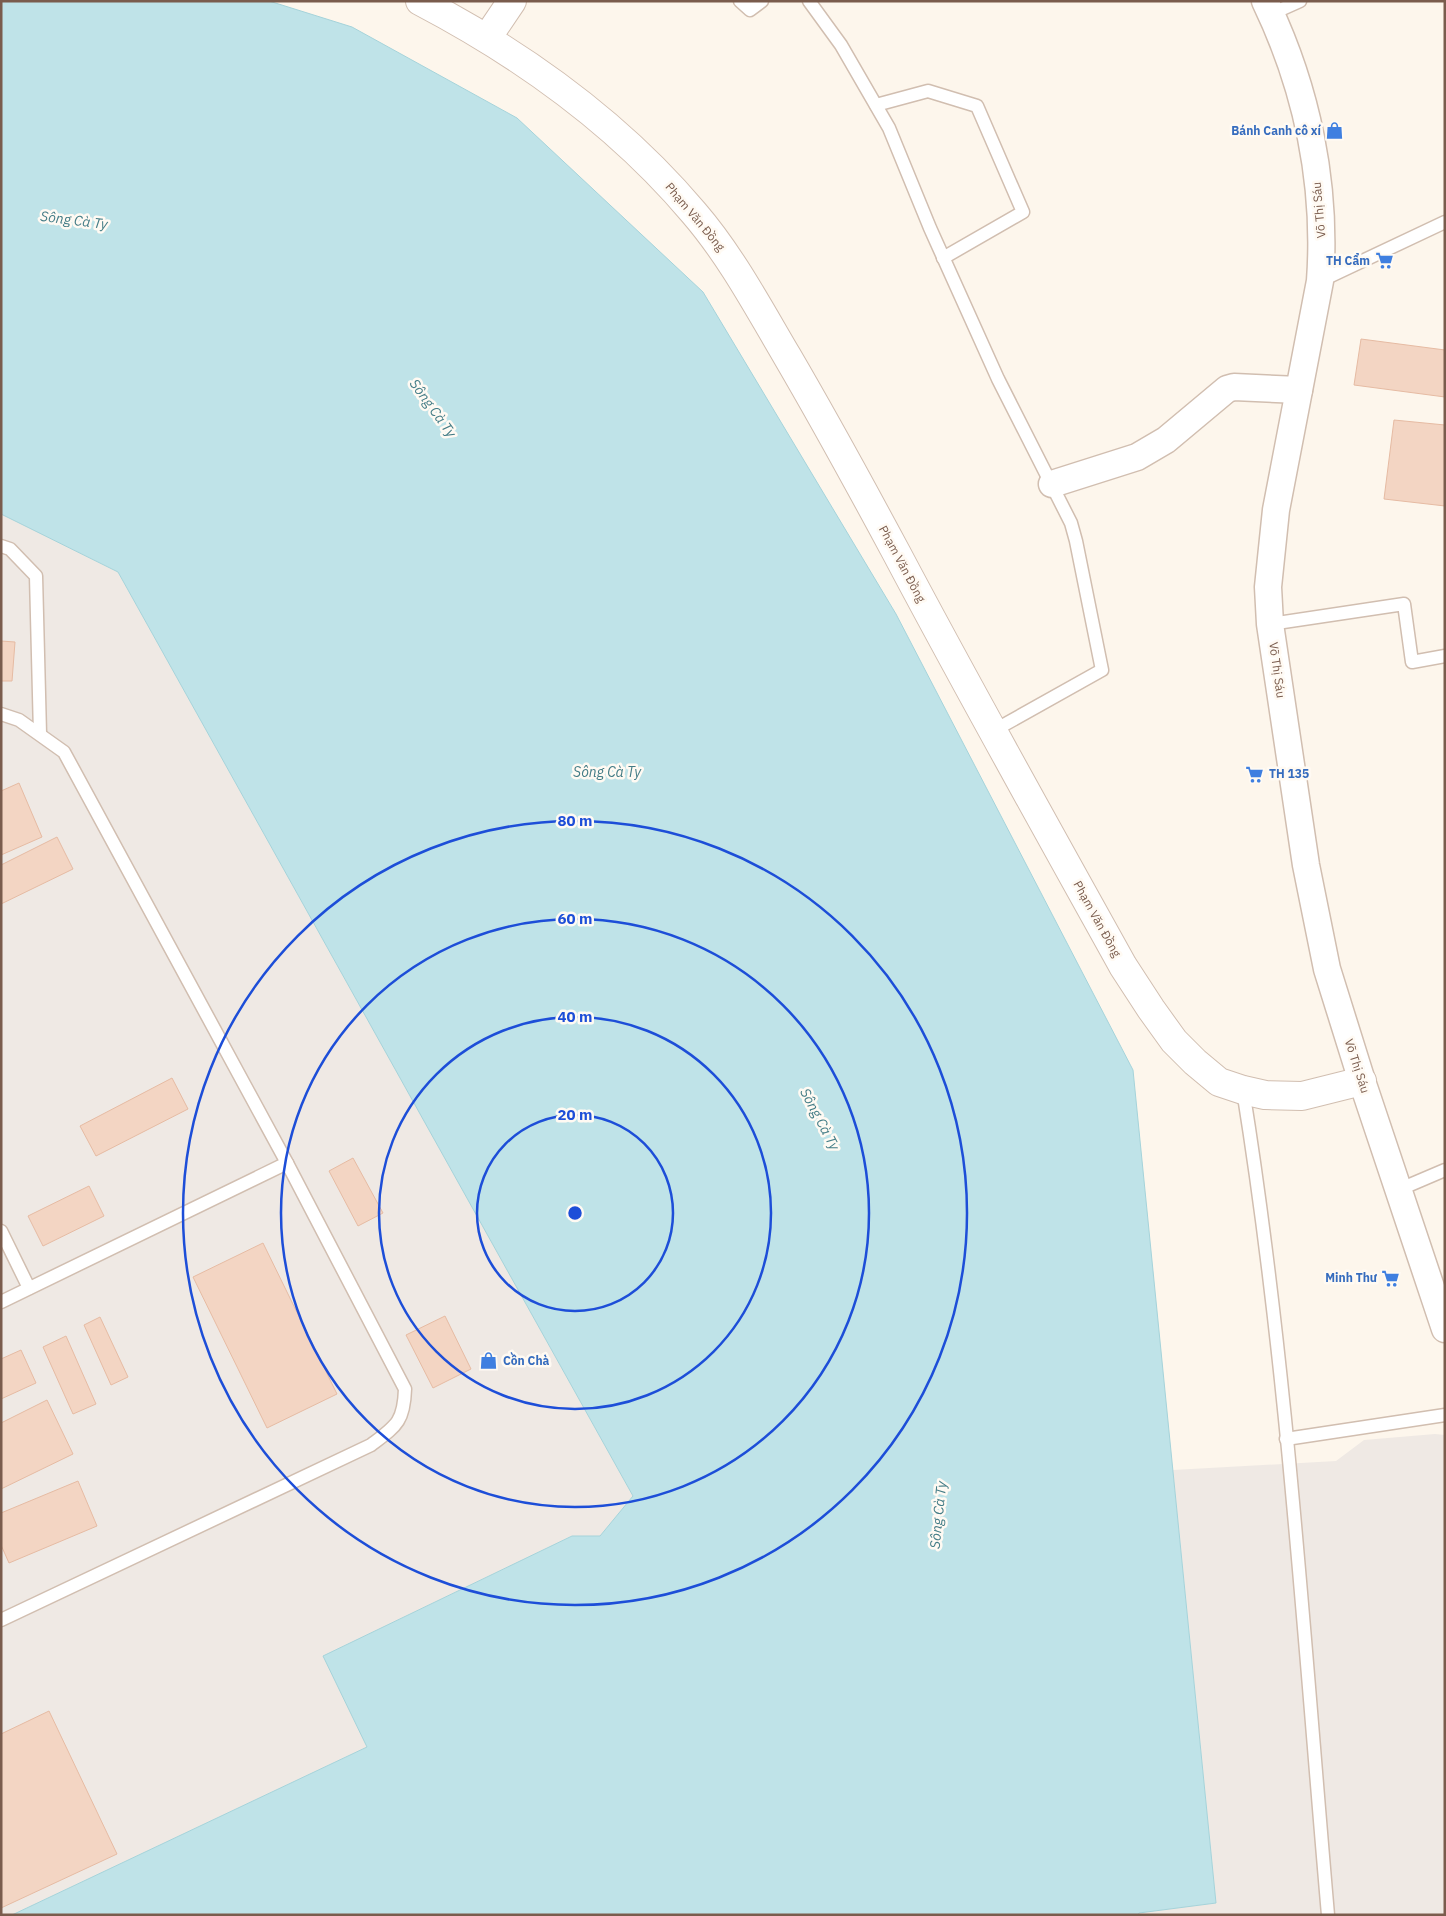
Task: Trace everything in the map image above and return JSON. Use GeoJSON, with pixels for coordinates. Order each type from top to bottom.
{"type":"FeatureCollection","features":[{"type":"Feature","properties":{"kind":"street","name":"Phạm Văn Đồng"},"geometry":{"type":"LineString","coordinates":[[420,1],[487,38],[559,88],[612,129],[693,212],[723,249],[848,462],[945,645],[1123,966],[1174,1040],[1195,1062],[1219,1082],[1265,1095],[1302,1096],[1362,1081]]}},
{"type":"Feature","properties":{"kind":"street"},"geometry":{"type":"LineString","coordinates":[[487,38],[512,1]]}},
{"type":"Feature","properties":{"kind":"street","name":"Võ Thị Sáu"},"geometry":{"type":"LineString","coordinates":[[1268,8],[1286,49],[1310,128],[1321,220],[1322,251],[1320,281],[1275,518],[1268,587],[1270,624],[1306,866],[1327,969],[1362,1081],[1445,1329]]}},
{"type":"Feature","properties":{"kind":"street"},"geometry":{"type":"LineString","coordinates":[[1052,484],[1137,457],[1166,440],[1227,389],[1234,387],[1299,390]]}},
{"type":"Feature","properties":{"kind":"lane"},"geometry":{"type":"LineString","coordinates":[[740,1],[750,10],[762,1]]}},
{"type":"Feature","properties":{"kind":"lane"},"geometry":{"type":"LineString","coordinates":[[808,1],[841,45],[876,105],[897,146],[930,228],[998,379],[1052,484],[1076,540],[1102,670],[993,731]]}},
{"type":"Feature","properties":{"kind":"lane"},"geometry":{"type":"LineString","coordinates":[[1268,8],[1300,1]]}},
{"type":"Feature","properties":{"kind":"lane"},"geometry":{"type":"LineString","coordinates":[[876,105],[928,91],[977,106],[1023,212],[944,258]]}},
{"type":"Feature","properties":{"kind":"lane"},"geometry":{"type":"LineString","coordinates":[[1320,281],[1445,222]]}},
{"type":"Feature","properties":{"kind":"lane"},"geometry":{"type":"LineString","coordinates":[[1,546],[10,549],[36,576],[40,734]]}},
{"type":"Feature","properties":{"kind":"lane"},"geometry":{"type":"LineString","coordinates":[[1270,624],[1404,604],[1412,662],[1445,656]]}},
{"type":"Feature","properties":{"kind":"lane"},"geometry":{"type":"LineString","coordinates":[[1,714],[19,720],[64,752],[287,1164],[405,1389],[404,1408],[394,1427],[371,1445],[1,1620]]}},
{"type":"Feature","properties":{"kind":"lane"},"geometry":{"type":"LineString","coordinates":[[1243,1090],[1267,1256],[1286,1439],[1328,1915]]}},
{"type":"Feature","properties":{"kind":"lane"},"geometry":{"type":"LineString","coordinates":[[1,1302],[287,1164]]}},
{"type":"Feature","properties":{"kind":"lane"},"geometry":{"type":"LineString","coordinates":[[1398,1190],[1445,1170]]}},
{"type":"Feature","properties":{"kind":"lane"},"geometry":{"type":"LineString","coordinates":[[1,1231],[29,1288]]}},
{"type":"Feature","properties":{"kind":"lane"},"geometry":{"type":"LineString","coordinates":[[1286,1439],[1445,1415]]}},
{"type":"Feature","properties":{"kind":"shaded area"},"geometry":{"type":"Polygon","coordinates":[[[1,514],[118,572],[633,1496],[600,1536],[572,1536],[324,1656],[367,1747],[12,1915],[1,1915],[1,514]]]}},
{"type":"Feature","properties":{"kind":"shaded area"},"geometry":{"type":"Polygon","coordinates":[[[1435,1434],[1445,1435],[1445,1915],[1138,1915],[1138,1913],[1216,1903],[1173,1470],[1336,1461],[1364,1440],[1435,1434]]]}},
{"type":"Feature","properties":{"kind":"water","name":"Sông Cà Ty"},"geometry":{"type":"Polygon","coordinates":[[[1,1],[269,1],[352,27],[517,118],[703,292],[896,614],[1133,1070],[1216,1903],[1139,1913],[1138,1915],[12,1915],[367,1747],[323,1656],[572,1536],[600,1536],[633,1496],[118,572],[1,514],[1,1]]]}},
{"type":"Feature","properties":{"kind":"building"},"geometry":{"type":"Polygon","coordinates":[[[1361,339],[1445,350],[1445,397],[1354,385],[1361,339]]]}},
{"type":"Feature","properties":{"kind":"building"},"geometry":{"type":"Polygon","coordinates":[[[1394,420],[1445,425],[1445,506],[1384,499],[1394,420]]]}},
{"type":"Feature","properties":{"kind":"building"},"geometry":{"type":"Polygon","coordinates":[[[1,641],[15,642],[12,681],[1,681],[1,641]]]}},
{"type":"Feature","properties":{"kind":"building"},"geometry":{"type":"Polygon","coordinates":[[[19,783],[42,837],[1,855],[1,791],[19,783]]]}},
{"type":"Feature","properties":{"kind":"building"},"geometry":{"type":"Polygon","coordinates":[[[57,837],[73,869],[1,904],[1,865],[57,837]]]}},
{"type":"Feature","properties":{"kind":"building"},"geometry":{"type":"Polygon","coordinates":[[[172,1078],[188,1109],[96,1156],[80,1126],[172,1078]]]}},
{"type":"Feature","properties":{"kind":"building"},"geometry":{"type":"Polygon","coordinates":[[[353,1158],[383,1213],[358,1226],[329,1171],[353,1158]]]}},
{"type":"Feature","properties":{"kind":"building"},"geometry":{"type":"Polygon","coordinates":[[[89,1186],[104,1216],[43,1246],[28,1216],[89,1186]]]}},
{"type":"Feature","properties":{"kind":"building"},"geometry":{"type":"Polygon","coordinates":[[[263,1243],[337,1394],[267,1428],[193,1277],[263,1243]]]}},
{"type":"Feature","properties":{"kind":"building"},"geometry":{"type":"Polygon","coordinates":[[[445,1316],[471,1369],[433,1388],[406,1335],[445,1316]]]}},
{"type":"Feature","properties":{"kind":"building"},"geometry":{"type":"Polygon","coordinates":[[[100,1317],[128,1377],[111,1385],[84,1325],[100,1317]]]}},
{"type":"Feature","properties":{"kind":"building"},"geometry":{"type":"Polygon","coordinates":[[[66,1336],[96,1404],[73,1414],[43,1347],[66,1336]]]}},
{"type":"Feature","properties":{"kind":"building"},"geometry":{"type":"Polygon","coordinates":[[[21,1350],[36,1383],[1,1399],[1,1359],[21,1350]]]}},
{"type":"Feature","properties":{"kind":"building"},"geometry":{"type":"Polygon","coordinates":[[[47,1400],[73,1454],[1,1489],[1,1423],[47,1400]]]}},
{"type":"Feature","properties":{"kind":"building"},"geometry":{"type":"Polygon","coordinates":[[[78,1481],[97,1526],[9,1563],[1,1545],[1,1513],[78,1481]]]}},
{"type":"Feature","properties":{"kind":"building"},"geometry":{"type":"Polygon","coordinates":[[[49,1711],[117,1854],[1,1908],[1,1734],[49,1711]]]}},
{"type":"Feature","properties":{"kind":"place","name":"Bánh Canh cô xí"},"geometry":{"type":"Point","coordinates":[1335,131]}},
{"type":"Feature","properties":{"kind":"place","name":"TH Cẩm"},"geometry":{"type":"Point","coordinates":[1384,261]}},
{"type":"Feature","properties":{"kind":"place","name":"TH 135"},"geometry":{"type":"Point","coordinates":[1255,774]}},
{"type":"Feature","properties":{"kind":"place","name":"Minh Thư"},"geometry":{"type":"Point","coordinates":[1391,1278]}},
{"type":"Feature","properties":{"kind":"place","name":"Cồn Chà"},"geometry":{"type":"Point","coordinates":[489,1361]}}]}
